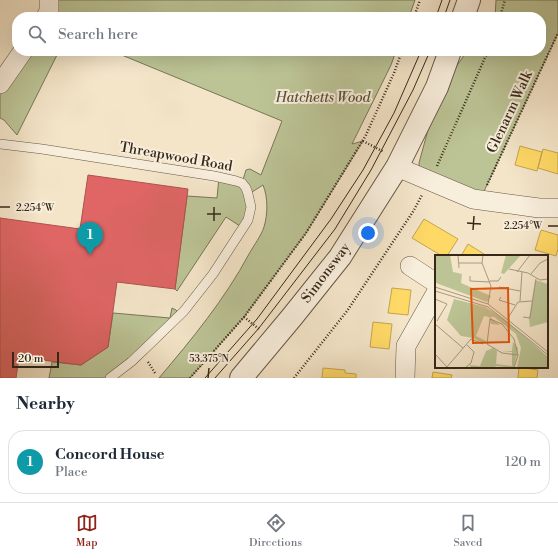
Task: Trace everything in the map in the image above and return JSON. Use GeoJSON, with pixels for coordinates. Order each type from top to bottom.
{"type":"FeatureCollection","features":[{"type":"Feature","properties":{"kind":"street"},"geometry":{"type":"LineString","coordinates":[[48,12],[49,0]]}},
{"type":"Feature","properties":{"kind":"street"},"geometry":{"type":"LineString","coordinates":[[465,12],[469,0]]}},
{"type":"Feature","properties":{"kind":"street"},"geometry":{"type":"LineString","coordinates":[[0,84],[20,56]]}},
{"type":"Feature","properties":{"kind":"street","name":"Simonsway"},"geometry":{"type":"LineString","coordinates":[[247,376],[340,257],[398,164],[437,87],[448,56]]}},
{"type":"Feature","properties":{"kind":"street"},"geometry":{"type":"LineString","coordinates":[[398,164],[429,181],[473,199],[538,208],[558,208]]}},
{"type":"Feature","properties":{"kind":"street"},"geometry":{"type":"LineString","coordinates":[[410,266],[435,283]]}},
{"type":"Feature","properties":{"kind":"street"},"geometry":{"type":"LineString","coordinates":[[405,378],[406,346],[435,295]]}},
{"type":"Feature","properties":{"kind":"lane","name":"Threapwood Road"},"geometry":{"type":"LineString","coordinates":[[0,144],[42,149],[214,176],[236,181],[246,188],[251,207],[248,220],[213,274],[184,311],[131,362],[110,378]]}},
{"type":"Feature","properties":{"kind":"path"},"geometry":{"type":"LineString","coordinates":[[416,12],[420,0]]}},
{"type":"Feature","properties":{"kind":"path"},"geometry":{"type":"LineString","coordinates":[[501,12],[505,0]]}},
{"type":"Feature","properties":{"kind":"path","name":"Glenarm Walk"},"geometry":{"type":"LineString","coordinates":[[480,200],[558,33]]}},
{"type":"Feature","properties":{"kind":"path"},"geometry":{"type":"LineString","coordinates":[[190,378],[244,317],[306,233],[363,141],[400,56]]}},
{"type":"Feature","properties":{"kind":"path"},"geometry":{"type":"LineString","coordinates":[[294,378],[347,311],[414,210],[439,163],[486,56]]}},
{"type":"Feature","properties":{"kind":"path"},"geometry":{"type":"LineString","coordinates":[[363,141],[398,164]]}},
{"type":"Feature","properties":{"kind":"green space"},"geometry":{"type":"Polygon","coordinates":[[[49,0],[415,0],[411,12],[47,12],[49,0]]]}},
{"type":"Feature","properties":{"kind":"green space"},"geometry":{"type":"Polygon","coordinates":[[[496,0],[558,0],[558,33],[480,200],[420,177],[419,163],[431,119],[451,74],[463,56],[546,56],[546,12],[495,12],[496,0]]]}},
{"type":"Feature","properties":{"kind":"green space"},"geometry":{"type":"Polygon","coordinates":[[[20,56],[56,56],[17,135],[4,120],[0,118],[0,84],[20,56]]]}},
{"type":"Feature","properties":{"kind":"green space","name":"Hatchetts Wood"},"geometry":{"type":"Polygon","coordinates":[[[124,56],[394,56],[352,144],[363,141],[306,233],[244,317],[190,378],[159,378],[219,303],[240,271],[263,230],[266,217],[266,195],[263,185],[249,194],[251,207],[243,228],[226,217],[177,291],[175,289],[187,196],[217,198],[219,177],[242,183],[246,170],[250,169],[261,175],[282,121],[124,56]]]}},
{"type":"Feature","properties":{"kind":"green space"},"geometry":{"type":"Polygon","coordinates":[[[172,308],[180,315],[110,378],[49,378],[52,362],[81,365],[108,347],[113,313],[170,318],[172,308]]]}},
{"type":"Feature","properties":{"kind":"building: Homes"},"geometry":{"type":"Polygon","coordinates":[[[520,146],[542,152],[537,171],[515,165],[520,146]]]}},
{"type":"Feature","properties":{"kind":"building: Homes"},"geometry":{"type":"Polygon","coordinates":[[[543,149],[558,153],[558,174],[538,168],[543,149]]]}},
{"type":"Feature","properties":{"kind":"building: Homes"},"geometry":{"type":"Polygon","coordinates":[[[424,219],[458,239],[448,255],[440,255],[412,238],[424,219]]]}},
{"type":"Feature","properties":{"kind":"building: Homes"},"geometry":{"type":"Polygon","coordinates":[[[541,230],[558,235],[558,249],[556,256],[535,250],[541,230]]]}},
{"type":"Feature","properties":{"kind":"building: Homes"},"geometry":{"type":"Polygon","coordinates":[[[468,244],[484,254],[484,255],[462,255],[468,244]]]}},
{"type":"Feature","properties":{"kind":"building: Homes"},"geometry":{"type":"Polygon","coordinates":[[[392,288],[411,290],[408,315],[388,313],[392,288]]]}},
{"type":"Feature","properties":{"kind":"building: Homes"},"geometry":{"type":"Polygon","coordinates":[[[373,322],[392,324],[389,349],[370,347],[373,322]]]}},
{"type":"Feature","properties":{"kind":"building: Homes"},"geometry":{"type":"Polygon","coordinates":[[[323,368],[345,370],[345,373],[356,374],[356,378],[322,378],[323,368]]]}},
{"type":"Feature","properties":{"kind":"building: Homes"},"geometry":{"type":"Polygon","coordinates":[[[519,368],[538,370],[537,378],[518,378],[519,368]]]}},
{"type":"Feature","properties":{"kind":"building: Homes"},"geometry":{"type":"Polygon","coordinates":[[[433,372],[452,375],[451,378],[432,378],[433,372]]]}},
{"type":"Feature","properties":{"kind":"building: Shops"},"geometry":{"type":"Polygon","coordinates":[[[88,175],[188,189],[175,289],[117,282],[108,347],[81,365],[19,357],[16,378],[0,378],[0,218],[80,229],[88,175]]]}},
{"type":"Feature","properties":{"kind":"tram line"},"geometry":{"type":"LineString","coordinates":[[438,12],[442,0]]}},
{"type":"Feature","properties":{"kind":"tram line"},"geometry":{"type":"LineString","coordinates":[[446,12],[450,0]]}},
{"type":"Feature","properties":{"kind":"tram line"},"geometry":{"type":"LineString","coordinates":[[205,378],[257,319],[331,219],[363,170],[394,113],[419,56]]}},
{"type":"Feature","properties":{"kind":"tram line"},"geometry":{"type":"LineString","coordinates":[[215,378],[259,328],[335,229],[371,170],[413,90],[428,56]]}},
{"type":"Feature","properties":{"kind":"place","name":"Concord House"},"geometry":{"type":"Point","coordinates":[90,255]}}]}
